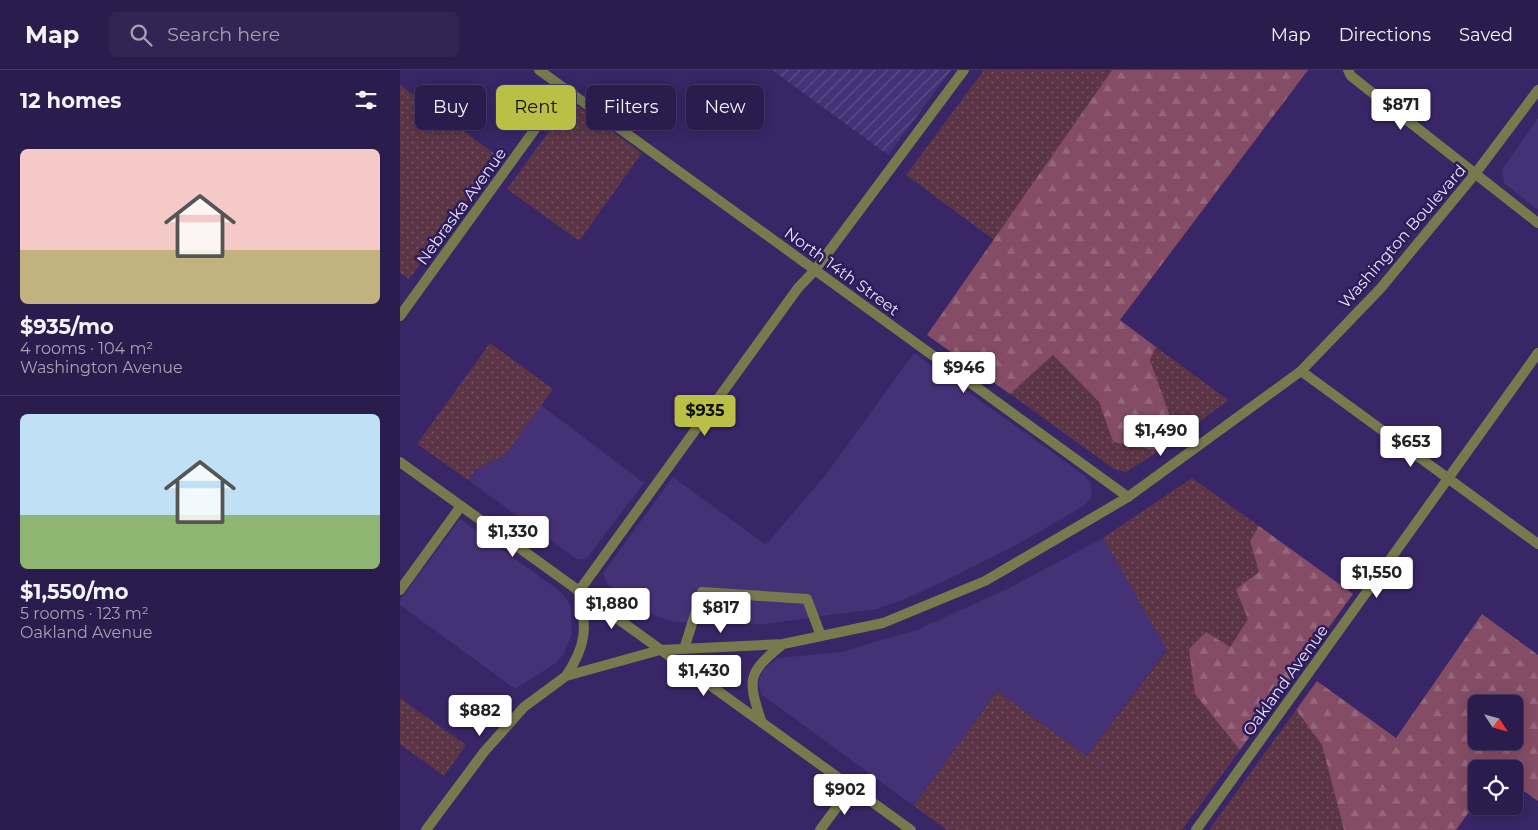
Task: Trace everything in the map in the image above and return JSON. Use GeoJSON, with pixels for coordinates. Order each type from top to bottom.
{"type":"FeatureCollection","features":[{"type":"Feature","properties":{"kind":"street","name":"North 14th Street"},"geometry":{"type":"LineString","coordinates":[[538,70],[559,85]]}},
{"type":"Feature","properties":{"kind":"street"},"geometry":{"type":"LineString","coordinates":[[566,676],[578,657],[585,634],[584,614],[579,591],[798,288],[815,270],[964,70]]}},
{"type":"Feature","properties":{"kind":"street"},"geometry":{"type":"LineString","coordinates":[[1348,70],[1352,76],[1538,223]]}},
{"type":"Feature","properties":{"kind":"street","name":"Washington Boulevard"},"geometry":{"type":"LineString","coordinates":[[426,830],[484,752],[524,708],[566,676],[660,650],[783,644],[883,622],[985,582],[1128,497],[1301,370],[1380,289],[1475,174],[1538,90]]}},
{"type":"Feature","properties":{"kind":"street","name":"North 14th Street"},"geometry":{"type":"LineString","coordinates":[[576,98],[1128,497]]}},
{"type":"Feature","properties":{"kind":"street","name":"Nebraska Avenue"},"geometry":{"type":"LineString","coordinates":[[400,316],[534,130]]}},
{"type":"Feature","properties":{"kind":"street","name":"Oakland Avenue"},"geometry":{"type":"LineString","coordinates":[[1196,830],[1538,353]]}},
{"type":"Feature","properties":{"kind":"street"},"geometry":{"type":"LineString","coordinates":[[1301,370],[1448,480],[1538,544]]}},
{"type":"Feature","properties":{"kind":"street"},"geometry":{"type":"LineString","coordinates":[[400,462],[850,788],[911,830]]}},
{"type":"Feature","properties":{"kind":"street"},"geometry":{"type":"LineString","coordinates":[[400,590],[461,506]]}},
{"type":"Feature","properties":{"kind":"street"},"geometry":{"type":"LineString","coordinates":[[684,649],[702,592],[807,599],[821,636]]}},
{"type":"Feature","properties":{"kind":"street"},"geometry":{"type":"LineString","coordinates":[[762,723],[752,693],[753,675],[761,661],[783,644]]}},
{"type":"Feature","properties":{"kind":"street"},"geometry":{"type":"LineString","coordinates":[[820,830],[850,788]]}},
{"type":"Feature","properties":{"kind":"shaded area"},"geometry":{"type":"Polygon","coordinates":[[[772,70],[951,70],[888,155],[772,70]]]}},
{"type":"Feature","properties":{"kind":"shaded area"},"geometry":{"type":"Polygon","coordinates":[[[984,70],[1112,70],[994,240],[906,175],[984,70]]]}},
{"type":"Feature","properties":{"kind":"shaded area"},"geometry":{"type":"Polygon","coordinates":[[[400,85],[415,96],[415,130],[462,130],[499,157],[409,279],[400,273],[400,85]]]}},
{"type":"Feature","properties":{"kind":"shaded area"},"geometry":{"type":"Polygon","coordinates":[[[576,107],[586,112],[586,130],[610,130],[642,153],[579,241],[507,189],[550,130],[576,130],[576,107]]]}},
{"type":"Feature","properties":{"kind":"shaded area"},"geometry":{"type":"Polygon","coordinates":[[[1538,118],[1538,210],[1504,183],[1502,170],[1538,118]]]}},
{"type":"Feature","properties":{"kind":"shaded area"},"geometry":{"type":"Polygon","coordinates":[[[490,343],[553,389],[505,455],[477,469],[468,480],[417,444],[490,343]]]}},
{"type":"Feature","properties":{"kind":"shaded area"},"geometry":{"type":"Polygon","coordinates":[[[1156,347],[1228,400],[1178,439],[1150,360],[1156,347]]]}},
{"type":"Feature","properties":{"kind":"shaded area"},"geometry":{"type":"Polygon","coordinates":[[[914,353],[1084,475],[1091,484],[1092,496],[1085,505],[1022,542],[953,577],[905,599],[877,609],[764,624],[719,625],[673,622],[653,615],[606,583],[603,573],[673,477],[766,545],[827,473],[914,353]]]}},
{"type":"Feature","properties":{"kind":"shaded area"},"geometry":{"type":"Polygon","coordinates":[[[1053,355],[1099,402],[1113,442],[1159,451],[1126,472],[1114,469],[1010,394],[1053,355]]]}},
{"type":"Feature","properties":{"kind":"shaded area"},"geometry":{"type":"Polygon","coordinates":[[[541,405],[644,483],[587,558],[578,560],[468,480],[477,469],[505,455],[541,405]]]}},
{"type":"Feature","properties":{"kind":"shaded area"},"geometry":{"type":"Polygon","coordinates":[[[1192,478],[1259,526],[1250,541],[1259,572],[1236,589],[1249,619],[1195,694],[1240,750],[1182,830],[947,830],[914,806],[997,691],[1087,756],[1167,650],[1103,538],[1192,478]]]}},
{"type":"Feature","properties":{"kind":"shaded area"},"geometry":{"type":"Polygon","coordinates":[[[460,519],[561,592],[571,606],[572,634],[564,654],[556,663],[515,689],[400,605],[400,600],[460,519]]]}},
{"type":"Feature","properties":{"kind":"shaded area"},"geometry":{"type":"Polygon","coordinates":[[[1103,538],[1167,649],[1087,756],[997,691],[914,806],[761,694],[758,681],[764,669],[777,658],[841,652],[917,630],[1009,588],[1103,538]]]}},
{"type":"Feature","properties":{"kind":"shaded area"},"geometry":{"type":"Polygon","coordinates":[[[400,698],[466,745],[444,776],[400,744],[400,698]]]}},
{"type":"Feature","properties":{"kind":"shaded area"},"geometry":{"type":"Polygon","coordinates":[[[1296,710],[1322,745],[1344,830],[1209,830],[1296,710]]]}},
{"type":"Feature","properties":{"kind":"green space"},"geometry":{"type":"Polygon","coordinates":[[[1112,70],[1308,70],[1120,320],[1156,347],[1150,360],[1178,439],[1159,451],[1113,442],[1099,402],[1053,355],[1010,394],[927,335],[1112,70]]]}},
{"type":"Feature","properties":{"kind":"green space"},"geometry":{"type":"Polygon","coordinates":[[[1259,526],[1353,594],[1240,750],[1195,694],[1189,649],[1206,632],[1230,647],[1248,619],[1236,589],[1259,572],[1250,541],[1259,526]]]}},
{"type":"Feature","properties":{"kind":"green space"},"geometry":{"type":"Polygon","coordinates":[[[1482,614],[1538,655],[1538,801],[1523,790],[1523,760],[1468,760],[1468,813],[1456,830],[1344,830],[1322,745],[1296,710],[1317,681],[1396,738],[1482,614]]]}}]}
